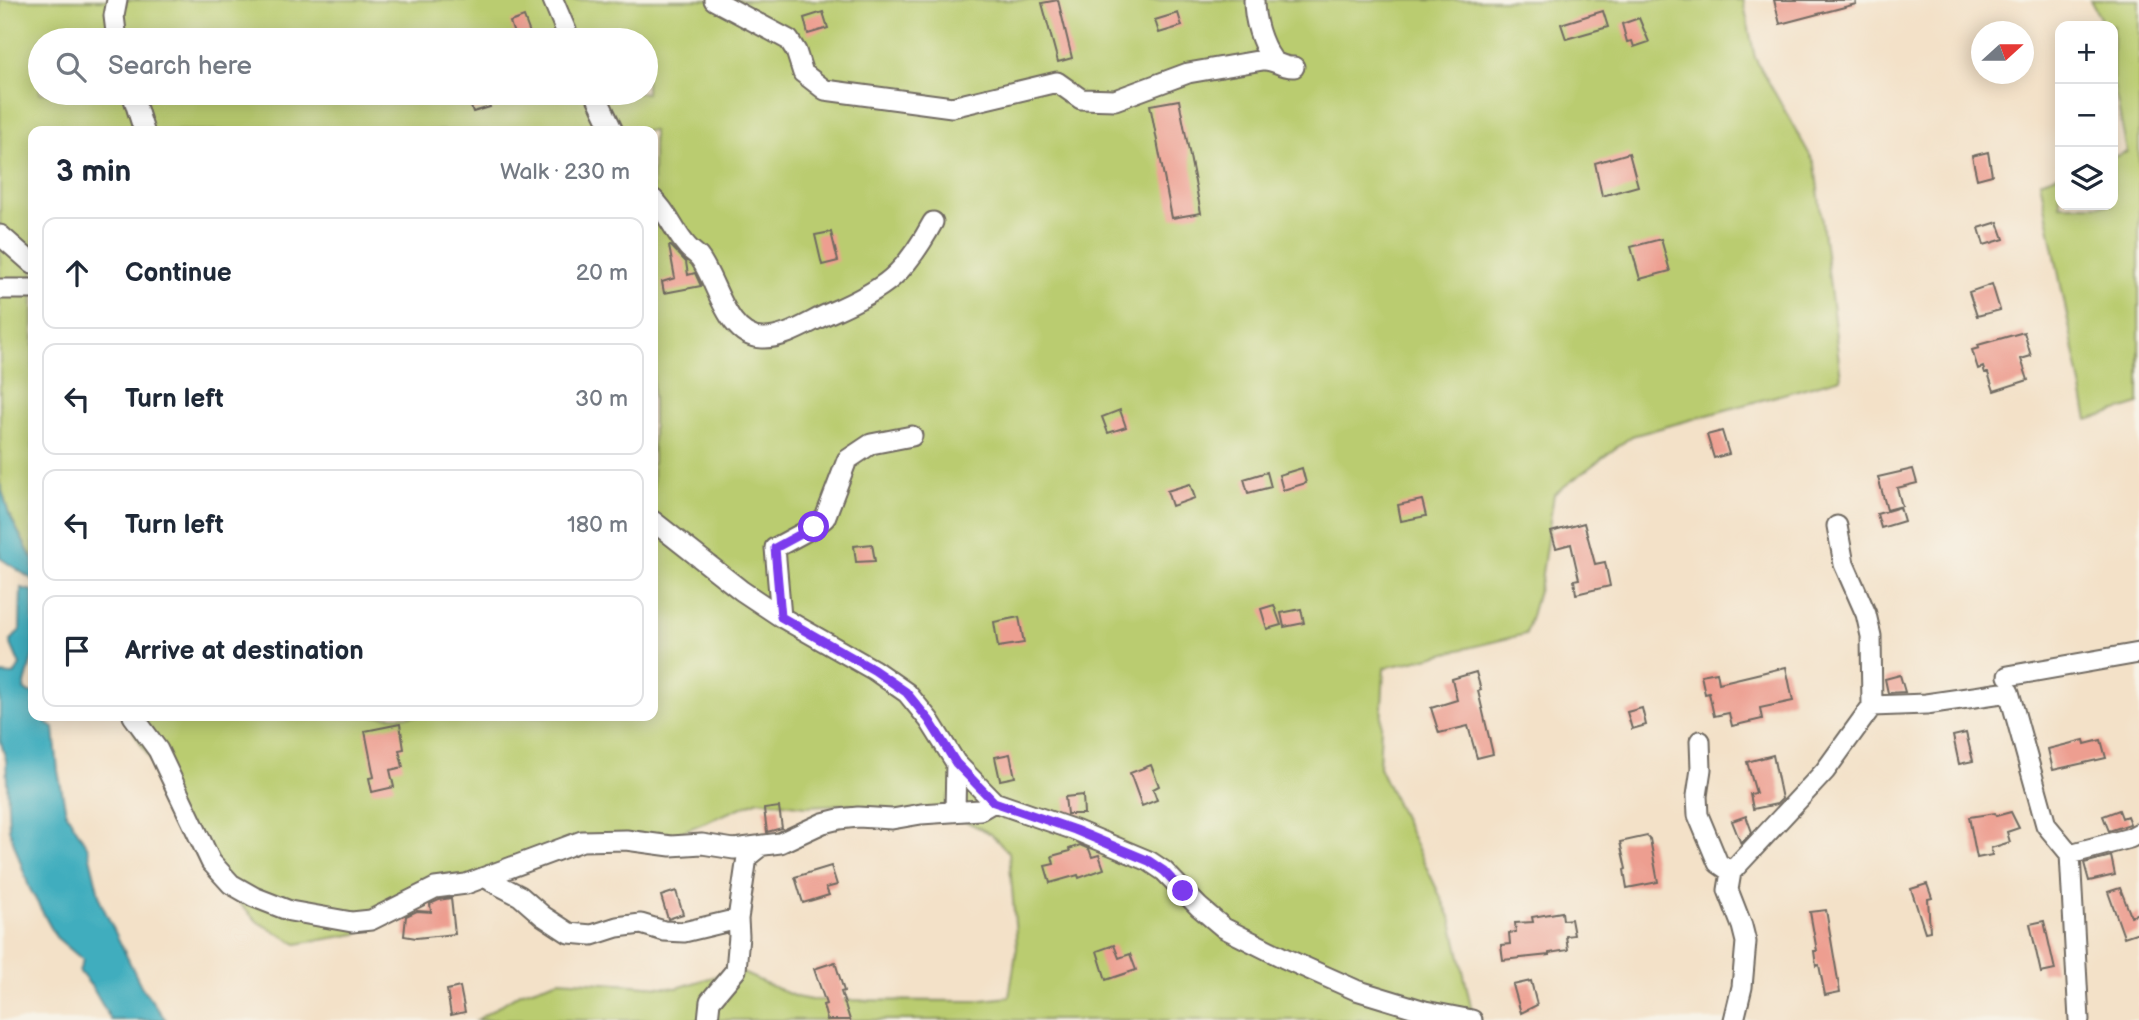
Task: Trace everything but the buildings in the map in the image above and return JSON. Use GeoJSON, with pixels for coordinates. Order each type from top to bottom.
{"type":"FeatureCollection","features":[{"type":"Feature","properties":{"kind":"street"},"geometry":{"type":"LineString","coordinates":[[116,28],[114,16],[117,0]]}},
{"type":"Feature","properties":{"kind":"street"},"geometry":{"type":"LineString","coordinates":[[554,0],[565,28]]}},
{"type":"Feature","properties":{"kind":"street"},"geometry":{"type":"LineString","coordinates":[[714,0],[789,40],[796,51],[803,73],[825,90],[952,107],[1057,82],[1081,99],[1115,100],[1188,73],[1272,60]]}},
{"type":"Feature","properties":{"kind":"street"},"geometry":{"type":"LineString","coordinates":[[1254,0],[1264,47],[1272,60],[1282,67],[1294,67]]}},
{"type":"Feature","properties":{"kind":"street"},"geometry":{"type":"LineString","coordinates":[[136,105],[142,126]]}},
{"type":"Feature","properties":{"kind":"street"},"geometry":{"type":"LineString","coordinates":[[601,105],[611,126]]}},
{"type":"Feature","properties":{"kind":"street"},"geometry":{"type":"LineString","coordinates":[[658,204],[665,210],[687,246],[698,257],[711,277],[720,302],[738,326],[750,335],[763,338],[786,333],[856,301],[894,278],[914,255],[933,222]]}},
{"type":"Feature","properties":{"kind":"street"},"geometry":{"type":"LineString","coordinates":[[16,241],[28,257]]}},
{"type":"Feature","properties":{"kind":"street"},"geometry":{"type":"LineString","coordinates":[[0,289],[28,289]]}},
{"type":"Feature","properties":{"kind":"street"},"geometry":{"type":"LineString","coordinates":[[781,617],[775,548],[825,518],[847,460],[871,444],[912,436]]}},
{"type":"Feature","properties":{"kind":"street"},"geometry":{"type":"LineString","coordinates":[[658,525],[742,591],[906,692],[929,720],[956,763],[994,802],[1075,830],[1149,861],[1164,871],[1224,928],[1272,953],[1356,990],[1425,1011],[1472,1020]]}},
{"type":"Feature","properties":{"kind":"street"},"geometry":{"type":"LineString","coordinates":[[1734,1020],[1742,987],[1746,942],[1728,890],[1731,872],[1825,771],[1872,706],[1871,636],[1866,614],[1844,564],[1837,526]]}},
{"type":"Feature","properties":{"kind":"street"},"geometry":{"type":"LineString","coordinates":[[2008,676],[2139,653]]}},
{"type":"Feature","properties":{"kind":"street"},"geometry":{"type":"LineString","coordinates":[[1872,706],[1926,704],[2009,692],[2046,825],[2070,854],[2079,1020]]}},
{"type":"Feature","properties":{"kind":"street"},"geometry":{"type":"LineString","coordinates":[[138,721],[158,750],[211,862],[222,876],[254,897],[290,911],[352,922],[371,920],[435,888],[466,884],[582,841],[626,840],[671,846],[702,844],[734,849],[780,843],[823,823],[839,819],[892,819],[980,810],[994,802]]}},
{"type":"Feature","properties":{"kind":"street"},"geometry":{"type":"LineString","coordinates":[[1700,741],[1698,815],[1718,863],[1731,872]]}},
{"type":"Feature","properties":{"kind":"street"},"geometry":{"type":"LineString","coordinates":[[955,811],[956,763]]}},
{"type":"Feature","properties":{"kind":"street"},"geometry":{"type":"LineString","coordinates":[[2070,854],[2130,838],[2139,833]]}},
{"type":"Feature","properties":{"kind":"street"},"geometry":{"type":"LineString","coordinates":[[708,1020],[710,1001],[736,970],[738,919],[747,857],[762,845]]}},
{"type":"Feature","properties":{"kind":"street"},"geometry":{"type":"LineString","coordinates":[[491,881],[520,896],[569,933],[592,935],[617,927],[641,924],[664,931],[684,932],[738,919]]}},
{"type":"Feature","properties":{"kind":"green space"},"geometry":{"type":"Polygon","coordinates":[[[0,0],[1743,0],[1755,58],[1815,164],[1841,378],[1632,436],[1554,494],[1541,580],[1526,634],[1384,668],[1379,767],[1452,921],[1474,1020],[477,1020],[520,993],[559,980],[677,988],[736,970],[796,997],[811,1000],[973,1001],[1009,997],[1017,947],[1009,853],[991,834],[954,815],[864,811],[850,804],[806,806],[759,800],[674,835],[539,863],[395,910],[356,934],[297,944],[258,922],[205,869],[178,822],[154,765],[127,721],[658,721],[658,126],[28,126],[28,550],[9,514],[0,484],[0,0]]]}},
{"type":"Feature","properties":{"kind":"green space"},"geometry":{"type":"Polygon","coordinates":[[[2090,0],[2139,0],[2139,404],[2088,420],[2040,181],[2055,176],[2055,210],[2118,210],[2118,155],[2127,152],[2118,106],[2118,21],[2101,21],[2090,0]]]}},
{"type":"Feature","properties":{"kind":"water"},"geometry":{"type":"Polygon","coordinates":[[[0,484],[9,514],[28,550],[28,577],[0,558],[0,484]]]}},
{"type":"Feature","properties":{"kind":"water"},"geometry":{"type":"Polygon","coordinates":[[[21,588],[28,590],[28,673],[24,689],[28,692],[28,721],[46,721],[54,728],[58,771],[66,812],[88,848],[101,903],[141,986],[166,1020],[111,1020],[92,987],[79,971],[83,960],[56,937],[29,887],[9,829],[6,760],[0,739],[0,674],[14,675],[20,665],[10,642],[20,630],[21,588]]]}},
{"type":"Feature","properties":{"kind":"route"},"geometry":{"type":"LineString","coordinates":[[814,527],[775,548],[781,617],[874,670],[906,692],[919,705],[956,763],[994,802],[1075,830],[1149,861],[1164,871],[1183,891]]}}]}
